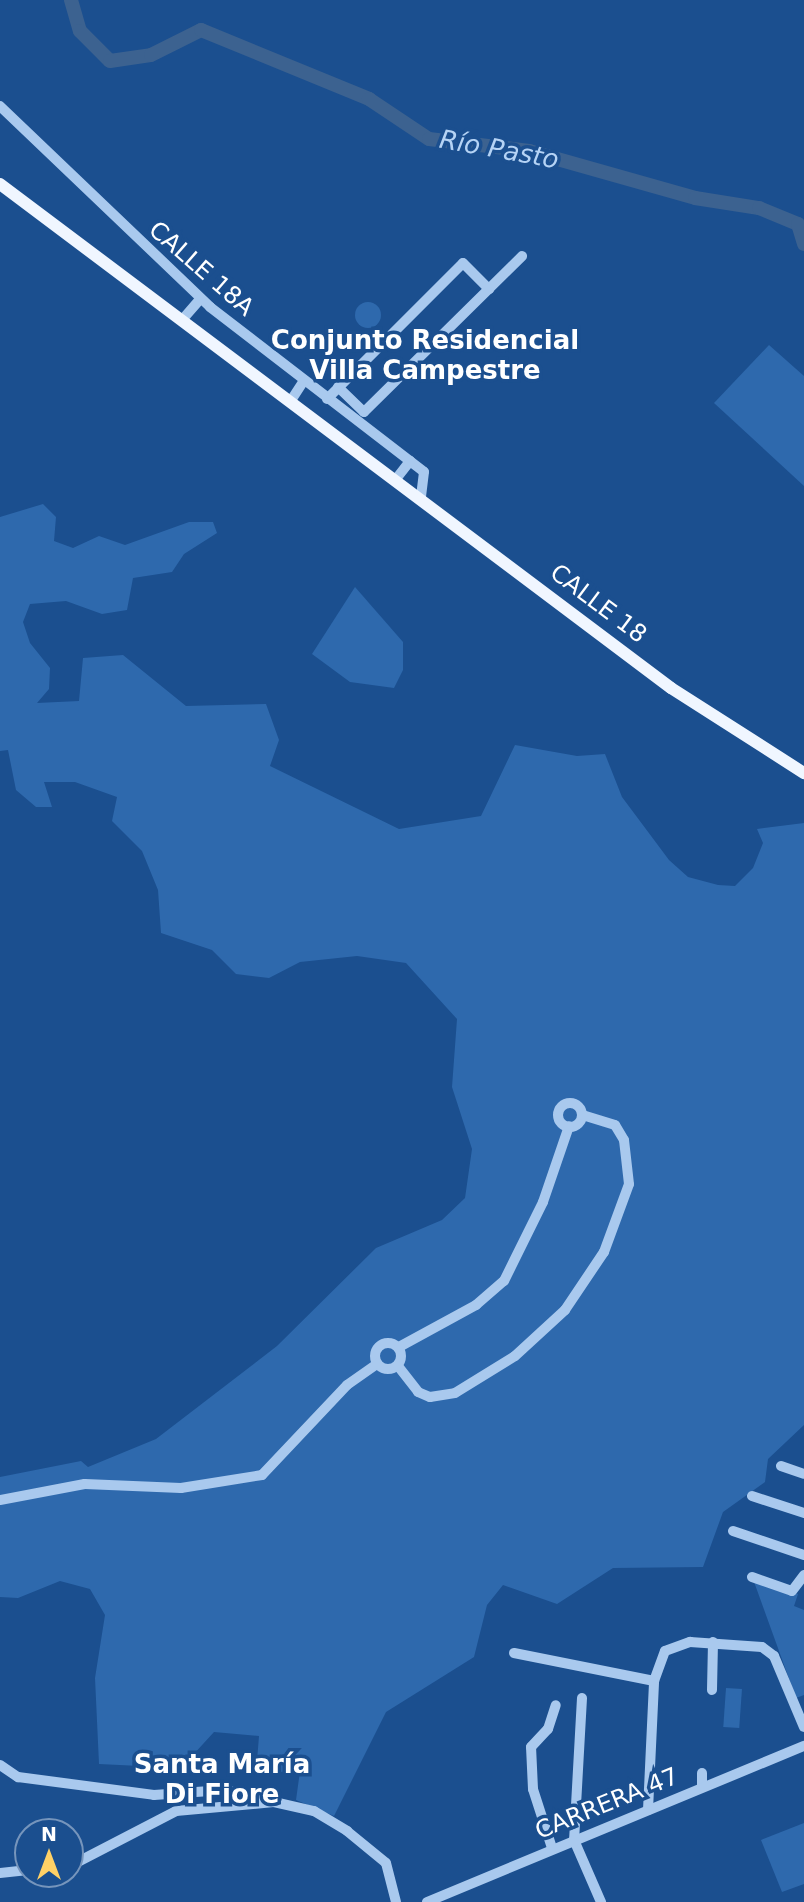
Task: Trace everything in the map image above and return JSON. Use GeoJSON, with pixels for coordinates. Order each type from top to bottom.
{"type":"FeatureCollection","features":[{"type":"Feature","properties":{"kind":"main road","name":"CALLE 18"},"geometry":{"type":"LineString","coordinates":[[0,184],[671,688],[804,773]]}},
{"type":"Feature","properties":{"kind":"street","name":"CALLE 18A"},"geometry":{"type":"LineString","coordinates":[[0,106],[200,299],[303,382],[424,472],[421,498]]}},
{"type":"Feature","properties":{"kind":"street"},"geometry":{"type":"LineString","coordinates":[[338,387],[363,412],[523,256]]}},
{"type":"Feature","properties":{"kind":"street"},"geometry":{"type":"LineString","coordinates":[[327,398],[463,263],[489,289]]}},
{"type":"Feature","properties":{"kind":"street"},"geometry":{"type":"LineString","coordinates":[[182,320],[200,299]]}},
{"type":"Feature","properties":{"kind":"street"},"geometry":{"type":"LineString","coordinates":[[290,401],[303,382]]}},
{"type":"Feature","properties":{"kind":"street"},"geometry":{"type":"LineString","coordinates":[[396,480],[410,461]]}},
{"type":"Feature","properties":{"kind":"street"},"geometry":{"type":"LineString","coordinates":[[399,1348],[398,1366],[418,1392],[430,1397],[455,1393],[515,1356],[565,1310],[604,1252],[629,1184],[624,1140],[615,1125],[582,1115],[577,1105],[562,1106],[560,1121],[569,1126]]}},
{"type":"Feature","properties":{"kind":"street"},"geometry":{"type":"LineString","coordinates":[[377,1364],[380,1345],[399,1348],[477,1305],[504,1281],[543,1202],[569,1126],[582,1115]]}},
{"type":"Feature","properties":{"kind":"street"},"geometry":{"type":"LineString","coordinates":[[0,1500],[85,1484],[181,1489],[262,1475],[338,1394],[377,1364],[398,1366]]}},
{"type":"Feature","properties":{"kind":"street"},"geometry":{"type":"LineString","coordinates":[[781,1466],[804,1474]]}},
{"type":"Feature","properties":{"kind":"street"},"geometry":{"type":"LineString","coordinates":[[752,1496],[804,1513]]}},
{"type":"Feature","properties":{"kind":"street"},"geometry":{"type":"LineString","coordinates":[[733,1531],[804,1555]]}},
{"type":"Feature","properties":{"kind":"street"},"geometry":{"type":"LineString","coordinates":[[752,1577],[792,1591],[804,1575]]}},
{"type":"Feature","properties":{"kind":"street"},"geometry":{"type":"LineString","coordinates":[[712,1690],[713,1642]]}},
{"type":"Feature","properties":{"kind":"street"},"geometry":{"type":"LineString","coordinates":[[648,1810],[654,1681],[665,1651],[713,1642],[762,1647],[774,1656],[804,1727]]}},
{"type":"Feature","properties":{"kind":"street"},"geometry":{"type":"LineString","coordinates":[[514,1653],[654,1681]]}},
{"type":"Feature","properties":{"kind":"street"},"geometry":{"type":"LineString","coordinates":[[582,1698],[574,1840],[601,1902]]}},
{"type":"Feature","properties":{"kind":"street"},"geometry":{"type":"LineString","coordinates":[[552,1848],[533,1789],[531,1747],[548,1729],[556,1705]]}},
{"type":"Feature","properties":{"kind":"street","name":"CARRERA 47"},"geometry":{"type":"LineString","coordinates":[[427,1902],[702,1787],[776,1751],[804,1746]]}},
{"type":"Feature","properties":{"kind":"street"},"geometry":{"type":"LineString","coordinates":[[0,1765],[18,1777],[154,1794],[248,1791],[274,1802],[314,1811],[386,1863],[396,1902]]}},
{"type":"Feature","properties":{"kind":"street"},"geometry":{"type":"LineString","coordinates":[[702,1773],[702,1787]]}},
{"type":"Feature","properties":{"kind":"street"},"geometry":{"type":"LineString","coordinates":[[84,1859],[176,1811],[274,1802]]}},
{"type":"Feature","properties":{"kind":"shaded area"},"geometry":{"type":"Polygon","coordinates":[[[368,302],[377,306],[381,315],[377,324],[368,328],[359,324],[355,315],[359,306],[368,302]]]}},
{"type":"Feature","properties":{"kind":"shaded area"},"geometry":{"type":"Polygon","coordinates":[[[769,345],[804,376],[804,486],[714,403],[769,345]]]}},
{"type":"Feature","properties":{"kind":"shaded area"},"geometry":{"type":"Polygon","coordinates":[[[43,504],[56,517],[54,541],[73,548],[99,536],[125,545],[189,522],[213,522],[217,533],[184,554],[172,572],[133,578],[127,610],[102,614],[66,601],[30,604],[23,622],[30,643],[50,668],[49,689],[37,703],[79,701],[83,658],[123,655],[186,706],[266,704],[279,740],[270,766],[399,829],[481,816],[515,745],[577,756],[605,754],[622,797],[669,860],[688,877],[718,885],[735,886],[753,868],[763,843],[757,829],[804,823],[804,1425],[768,1459],[765,1482],[723,1512],[703,1567],[613,1568],[557,1604],[503,1585],[487,1605],[474,1657],[386,1712],[334,1816],[296,1800],[300,1771],[256,1773],[259,1736],[214,1732],[181,1768],[99,1764],[95,1678],[105,1615],[90,1589],[60,1581],[18,1598],[0,1597],[0,1477],[81,1461],[88,1467],[156,1439],[277,1346],[376,1248],[442,1220],[465,1198],[472,1149],[452,1087],[457,1019],[406,963],[357,956],[300,962],[269,978],[236,974],[212,950],[161,933],[158,890],[142,851],[112,821],[117,797],[75,782],[44,782],[52,807],[36,807],[16,790],[8,750],[0,751],[0,517],[43,504]]]}},
{"type":"Feature","properties":{"kind":"shaded area"},"geometry":{"type":"Polygon","coordinates":[[[355,587],[403,642],[403,670],[394,688],[350,682],[312,654],[355,587]]]}},
{"type":"Feature","properties":{"kind":"shaded area"},"geometry":{"type":"Polygon","coordinates":[[[753,1579],[798,1594],[794,1606],[804,1610],[804,1695],[796,1698],[753,1579]]]}},
{"type":"Feature","properties":{"kind":"shaded area"},"geometry":{"type":"Polygon","coordinates":[[[726,1688],[742,1689],[739,1728],[723,1727],[726,1688]]]}},
{"type":"Feature","properties":{"kind":"shaded area"},"geometry":{"type":"Polygon","coordinates":[[[804,1823],[804,1884],[782,1892],[761,1840],[804,1823]]]}},
{"type":"Feature","properties":{"kind":"waterway","name":"Río Pasto"},"geometry":{"type":"LineString","coordinates":[[71,0],[80,31],[110,61],[151,55],[201,30],[369,99],[429,139],[529,151],[695,198],[759,208],[798,224],[804,244]]}},
{"type":"Feature","properties":{"kind":"district","name":"Conjunto Residencial Villa Campestre"},"geometry":{"type":"Point","coordinates":[425,356]}},
{"type":"Feature","properties":{"kind":"district","name":"Santa María Di Fiore"},"geometry":{"type":"Point","coordinates":[222,1780]}}]}
